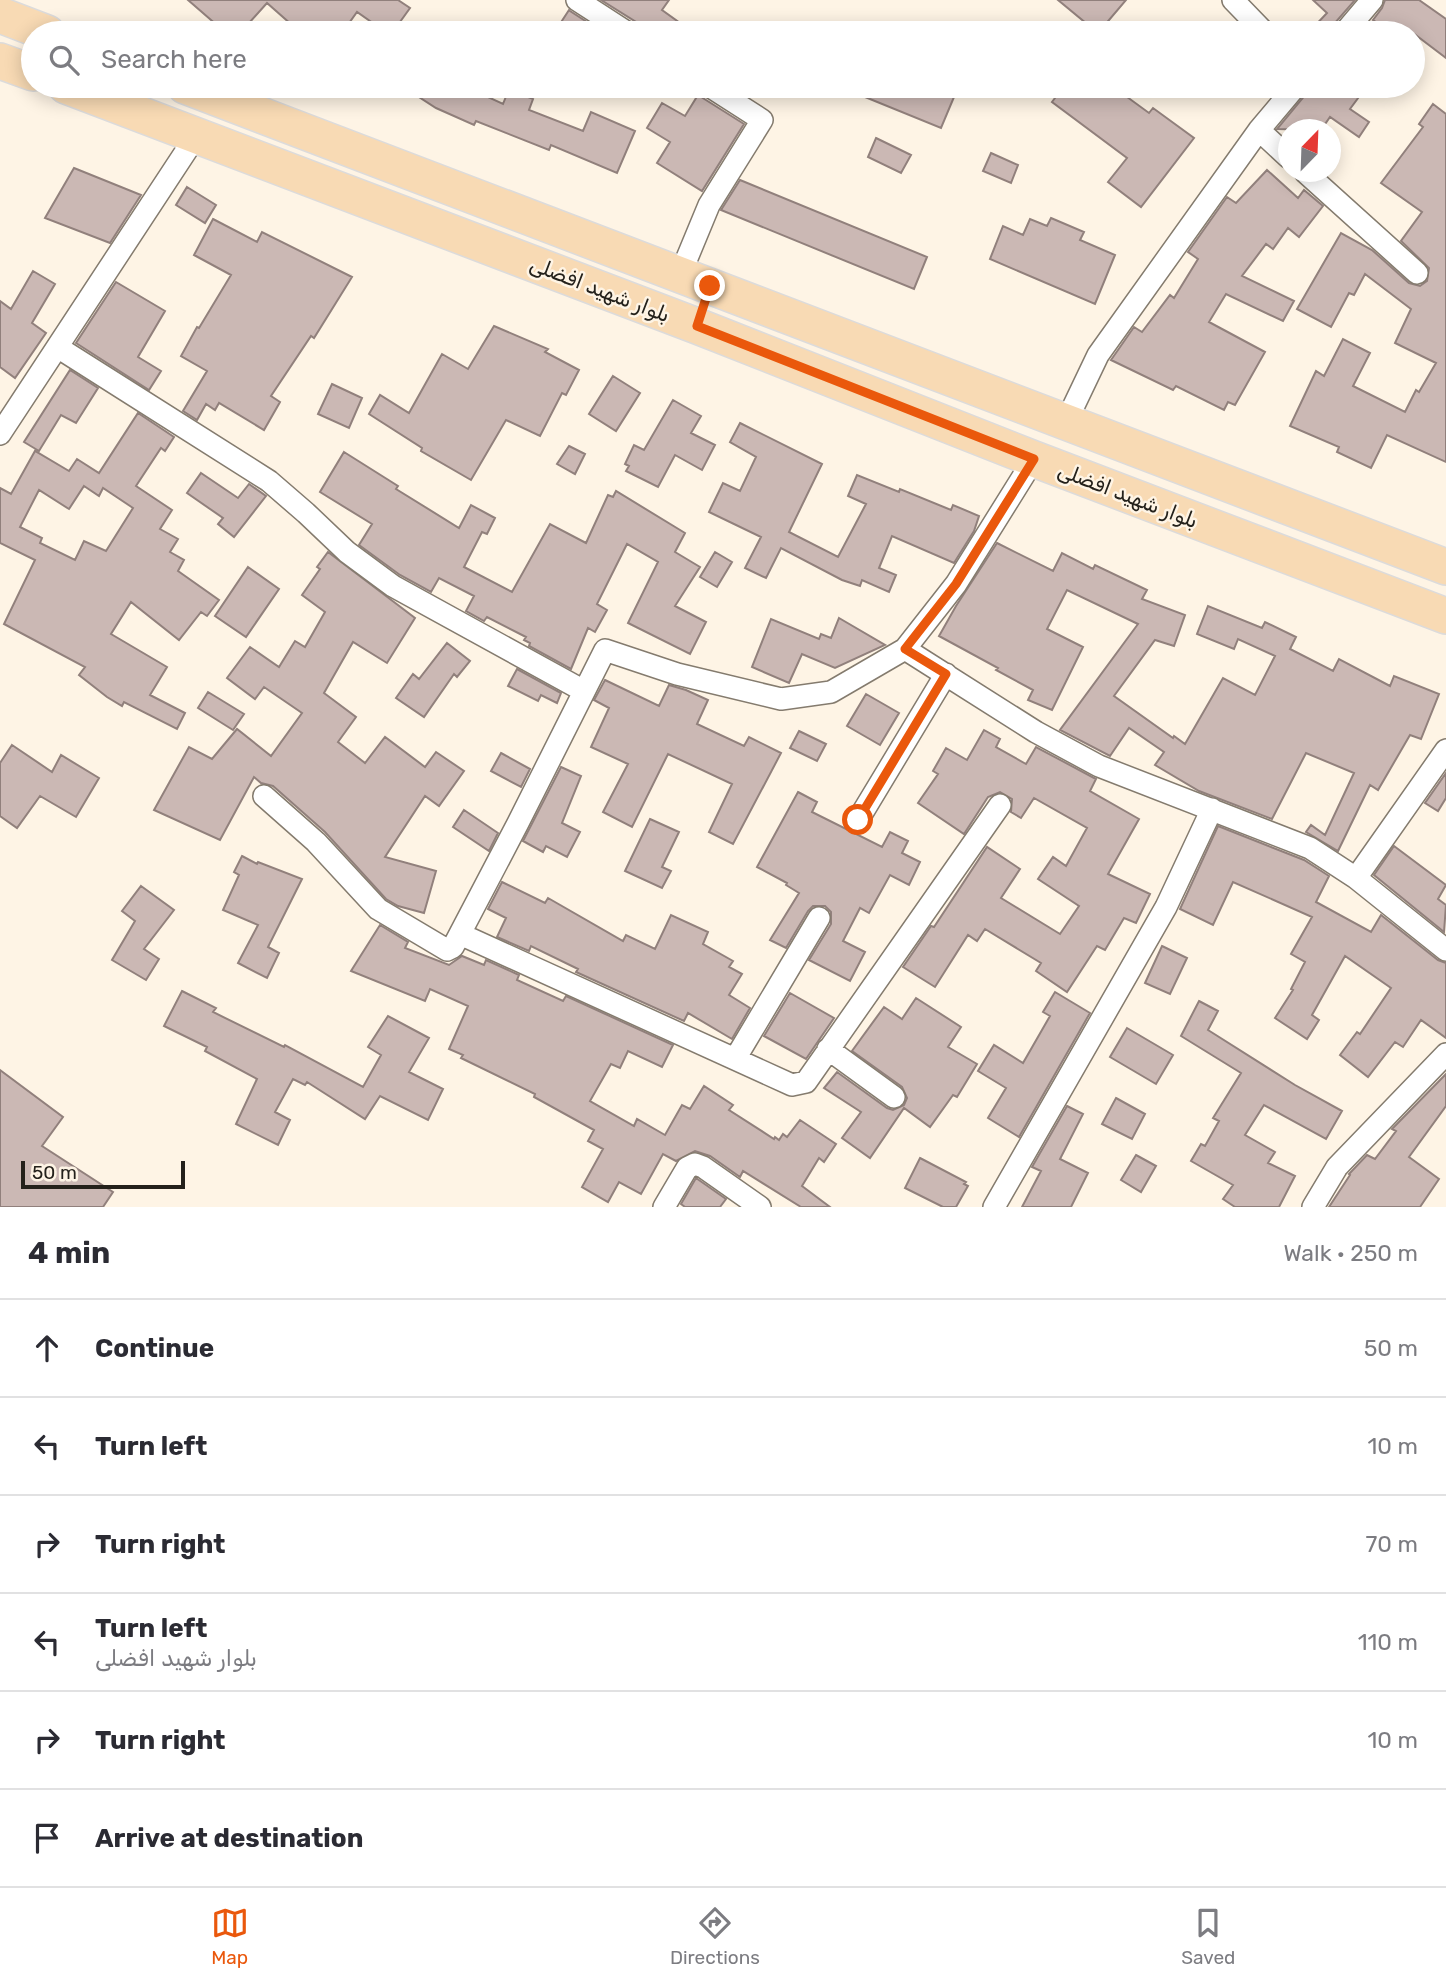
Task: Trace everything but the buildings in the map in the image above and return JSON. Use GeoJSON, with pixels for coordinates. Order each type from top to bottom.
{"type":"FeatureCollection","features":[{"type":"Feature","properties":{"kind":"main road"},"geometry":{"type":"LineString","coordinates":[[0,15],[21,23]]}},
{"type":"Feature","properties":{"kind":"main road"},"geometry":{"type":"LineString","coordinates":[[0,61],[21,69]]}},
{"type":"Feature","properties":{"kind":"main road","name":"بلوار شهید افضلی"},"geometry":{"type":"LineString","coordinates":[[97,98],[697,326],[1034,459],[1446,616]]}},
{"type":"Feature","properties":{"kind":"main road","name":"بلوار شهید افضلی"},"geometry":{"type":"LineString","coordinates":[[217,98],[1446,567]]}},
{"type":"Feature","properties":{"kind":"main road"},"geometry":{"type":"LineString","coordinates":[[695,280],[697,326]]}},
{"type":"Feature","properties":{"kind":"street"},"geometry":{"type":"LineString","coordinates":[[577,0],[609,21]]}},
{"type":"Feature","properties":{"kind":"street"},"geometry":{"type":"LineString","coordinates":[[1233,0],[1253,21]]}},
{"type":"Feature","properties":{"kind":"street"},"geometry":{"type":"LineString","coordinates":[[1354,21],[1372,0]]}},
{"type":"Feature","properties":{"kind":"street"},"geometry":{"type":"LineString","coordinates":[[695,280],[709,205],[762,120],[728,98]]}},
{"type":"Feature","properties":{"kind":"street"},"geometry":{"type":"LineString","coordinates":[[1066,422],[1098,355],[1259,130],[1286,98]]}},
{"type":"Feature","properties":{"kind":"street"},"geometry":{"type":"LineString","coordinates":[[1259,130],[1278,147]]}},
{"type":"Feature","properties":{"kind":"street"},"geometry":{"type":"LineString","coordinates":[[0,433],[196,136]]}},
{"type":"Feature","properties":{"kind":"street"},"geometry":{"type":"LineString","coordinates":[[1316,182],[1417,273]]}},
{"type":"Feature","properties":{"kind":"street"},"geometry":{"type":"LineString","coordinates":[[58,348],[269,481],[347,552],[393,586],[584,691]]}},
{"type":"Feature","properties":{"kind":"street"},"geometry":{"type":"LineString","coordinates":[[264,796],[316,842],[378,909],[447,950],[453,947],[460,934],[607,649],[677,674],[781,699],[831,692],[905,649],[956,584],[1034,459]]}},
{"type":"Feature","properties":{"kind":"street"},"geometry":{"type":"LineString","coordinates":[[905,649],[1036,732],[1099,766],[1310,848],[1356,878],[1446,950]]}},
{"type":"Feature","properties":{"kind":"street"},"geometry":{"type":"LineString","coordinates":[[858,820],[946,674]]}},
{"type":"Feature","properties":{"kind":"street"},"geometry":{"type":"LineString","coordinates":[[1356,878],[1446,750]]}},
{"type":"Feature","properties":{"kind":"street"},"geometry":{"type":"LineString","coordinates":[[460,934],[792,1085],[806,1082],[1000,805]]}},
{"type":"Feature","properties":{"kind":"street"},"geometry":{"type":"LineString","coordinates":[[994,1207],[1166,907],[1201,837],[1212,808]]}},
{"type":"Feature","properties":{"kind":"street"},"geometry":{"type":"LineString","coordinates":[[736,1059],[819,918]]}},
{"type":"Feature","properties":{"kind":"street"},"geometry":{"type":"LineString","coordinates":[[828,1049],[894,1097]]}},
{"type":"Feature","properties":{"kind":"street"},"geometry":{"type":"LineString","coordinates":[[1313,1207],[1337,1167],[1446,1054]]}},
{"type":"Feature","properties":{"kind":"street"},"geometry":{"type":"LineString","coordinates":[[664,1207],[687,1168],[695,1164],[760,1207]]}},
{"type":"Feature","properties":{"kind":"route"},"geometry":{"type":"LineString","coordinates":[[710,286],[697,326],[1034,459],[956,584],[905,649],[946,674],[858,820]]}}]}
